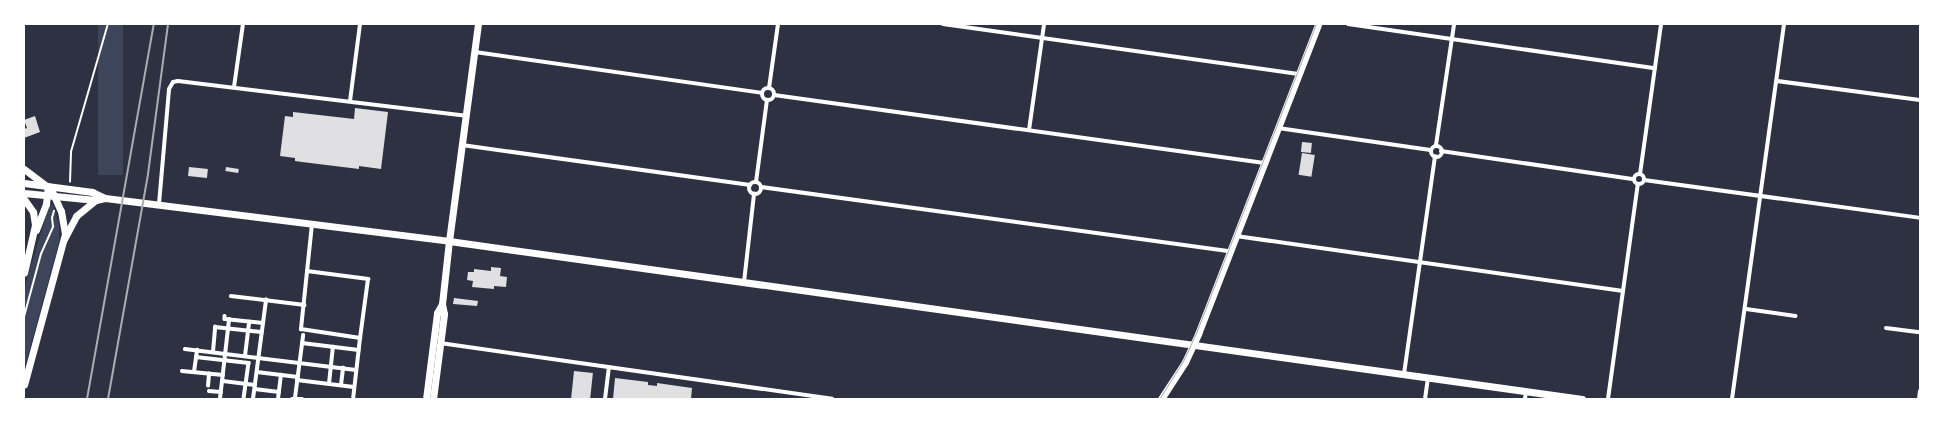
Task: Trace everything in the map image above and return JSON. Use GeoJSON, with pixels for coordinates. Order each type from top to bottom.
{"type":"FeatureCollection","features":[{"type":"Feature","properties":{"kind":"main road"},"geometry":{"type":"LineString","coordinates":[[426,399],[444,314],[442,304],[449,241],[478,24]]}},
{"type":"Feature","properties":{"kind":"main road"},"geometry":{"type":"LineString","coordinates":[[1161,399],[1193,345],[1318,24]]}},
{"type":"Feature","properties":{"kind":"main road"},"geometry":{"type":"LineString","coordinates":[[24,169],[48,186],[51,196],[59,208],[64,239]]}},
{"type":"Feature","properties":{"kind":"main road"},"geometry":{"type":"LineString","coordinates":[[24,183],[92,192],[105,198],[449,241],[1404,374],[1526,395],[1582,399]]}},
{"type":"Feature","properties":{"kind":"main road"},"geometry":{"type":"LineString","coordinates":[[24,193],[96,200],[105,198]]}},
{"type":"Feature","properties":{"kind":"main road"},"geometry":{"type":"LineString","coordinates":[[24,273],[34,236],[51,196]]}},
{"type":"Feature","properties":{"kind":"main road"},"geometry":{"type":"LineString","coordinates":[[24,199],[34,215],[34,236]]}},
{"type":"Feature","properties":{"kind":"main road"},"geometry":{"type":"LineString","coordinates":[[24,386],[64,239],[76,216],[96,200]]}},
{"type":"Feature","properties":{"kind":"main road"},"geometry":{"type":"LineString","coordinates":[[433,399],[437,343]]}},
{"type":"Feature","properties":{"kind":"street"},"geometry":{"type":"LineString","coordinates":[[234,87],[243,24]]}},
{"type":"Feature","properties":{"kind":"street"},"geometry":{"type":"LineString","coordinates":[[350,101],[360,24]]}},
{"type":"Feature","properties":{"kind":"street"},"geometry":{"type":"LineString","coordinates":[[774,95],[769,88],[778,24]]}},
{"type":"Feature","properties":{"kind":"street"},"geometry":{"type":"LineString","coordinates":[[943,24],[1299,74]]}},
{"type":"Feature","properties":{"kind":"street"},"geometry":{"type":"LineString","coordinates":[[1029,130],[1044,24]]}},
{"type":"Feature","properties":{"kind":"street"},"geometry":{"type":"LineString","coordinates":[[1348,24],[1655,68]]}},
{"type":"Feature","properties":{"kind":"street"},"geometry":{"type":"LineString","coordinates":[[1430,150],[1436,145],[1454,24]]}},
{"type":"Feature","properties":{"kind":"street"},"geometry":{"type":"LineString","coordinates":[[1644,180],[1640,174],[1661,24]]}},
{"type":"Feature","properties":{"kind":"street"},"geometry":{"type":"LineString","coordinates":[[1732,399],[1746,309],[1784,24]]}},
{"type":"Feature","properties":{"kind":"street"},"geometry":{"type":"LineString","coordinates":[[475,52],[762,93],[769,88]]}},
{"type":"Feature","properties":{"kind":"street"},"geometry":{"type":"LineString","coordinates":[[159,204],[171,85],[178,81],[466,116]]}},
{"type":"Feature","properties":{"kind":"street"},"geometry":{"type":"LineString","coordinates":[[1777,81],[1920,100]]}},
{"type":"Feature","properties":{"kind":"street"},"geometry":{"type":"LineString","coordinates":[[762,93],[762,97],[767,100]]}},
{"type":"Feature","properties":{"kind":"street"},"geometry":{"type":"LineString","coordinates":[[462,145],[750,186],[756,182],[767,100],[774,95],[1264,163]]}},
{"type":"Feature","properties":{"kind":"street"},"geometry":{"type":"LineString","coordinates":[[1278,128],[1430,150],[1435,156]]}},
{"type":"Feature","properties":{"kind":"street"},"geometry":{"type":"LineString","coordinates":[[1436,145],[1441,151],[1634,179],[1638,184],[1608,399]]}},
{"type":"Feature","properties":{"kind":"street"},"geometry":{"type":"LineString","coordinates":[[1404,374],[1435,156],[1441,151]]}},
{"type":"Feature","properties":{"kind":"street"},"geometry":{"type":"LineString","coordinates":[[1634,179],[1640,174]]}},
{"type":"Feature","properties":{"kind":"street"},"geometry":{"type":"LineString","coordinates":[[1638,184],[1644,180],[1920,218]]}},
{"type":"Feature","properties":{"kind":"street"},"geometry":{"type":"LineString","coordinates":[[756,182],[761,187],[1230,251]]}},
{"type":"Feature","properties":{"kind":"street"},"geometry":{"type":"LineString","coordinates":[[750,186],[749,190],[754,194]]}},
{"type":"Feature","properties":{"kind":"street"},"geometry":{"type":"LineString","coordinates":[[754,194],[759,193],[761,187]]}},
{"type":"Feature","properties":{"kind":"street"},"geometry":{"type":"LineString","coordinates":[[744,282],[754,194]]}},
{"type":"Feature","properties":{"kind":"street"},"geometry":{"type":"LineString","coordinates":[[312,224],[302,329],[360,338]]}},
{"type":"Feature","properties":{"kind":"street"},"geometry":{"type":"LineString","coordinates":[[1236,236],[1623,291]]}},
{"type":"Feature","properties":{"kind":"street"},"geometry":{"type":"LineString","coordinates":[[307,271],[368,279],[353,399]]}},
{"type":"Feature","properties":{"kind":"street"},"geometry":{"type":"LineString","coordinates":[[231,296],[304,305]]}},
{"type":"Feature","properties":{"kind":"street"},"geometry":{"type":"LineString","coordinates":[[253,399],[266,300]]}},
{"type":"Feature","properties":{"kind":"street"},"geometry":{"type":"LineString","coordinates":[[1746,309],[1796,316]]}},
{"type":"Feature","properties":{"kind":"street"},"geometry":{"type":"LineString","coordinates":[[225,316],[225,319],[229,320],[263,323]]}},
{"type":"Feature","properties":{"kind":"street"},"geometry":{"type":"LineString","coordinates":[[220,399],[229,320]]}},
{"type":"Feature","properties":{"kind":"street"},"geometry":{"type":"LineString","coordinates":[[245,356],[249,322]]}},
{"type":"Feature","properties":{"kind":"street"},"geometry":{"type":"LineString","coordinates":[[212,352],[215,327],[262,332]]}},
{"type":"Feature","properties":{"kind":"street"},"geometry":{"type":"LineString","coordinates":[[1886,328],[1920,332]]}},
{"type":"Feature","properties":{"kind":"street"},"geometry":{"type":"LineString","coordinates":[[302,399],[294,399],[303,336]]}},
{"type":"Feature","properties":{"kind":"street"},"geometry":{"type":"LineString","coordinates":[[302,343],[359,350]]}},
{"type":"Feature","properties":{"kind":"street"},"geometry":{"type":"LineString","coordinates":[[437,343],[832,399]]}},
{"type":"Feature","properties":{"kind":"street"},"geometry":{"type":"LineString","coordinates":[[329,384],[333,347]]}},
{"type":"Feature","properties":{"kind":"street"},"geometry":{"type":"LineString","coordinates":[[185,349],[356,370]]}},
{"type":"Feature","properties":{"kind":"street"},"geometry":{"type":"LineString","coordinates":[[194,372],[197,350]]}},
{"type":"Feature","properties":{"kind":"street"},"geometry":{"type":"LineString","coordinates":[[196,357],[258,365]]}},
{"type":"Feature","properties":{"kind":"street"},"geometry":{"type":"LineString","coordinates":[[244,399],[249,364]]}},
{"type":"Feature","properties":{"kind":"street"},"geometry":{"type":"LineString","coordinates":[[605,399],[609,367]]}},
{"type":"Feature","properties":{"kind":"street"},"geometry":{"type":"LineString","coordinates":[[341,386],[343,368]]}},
{"type":"Feature","properties":{"kind":"street"},"geometry":{"type":"LineString","coordinates":[[182,370],[223,375]]}},
{"type":"Feature","properties":{"kind":"street"},"geometry":{"type":"LineString","coordinates":[[257,372],[281,374],[329,384],[354,387]]}},
{"type":"Feature","properties":{"kind":"street"},"geometry":{"type":"LineString","coordinates":[[208,386],[209,374]]}},
{"type":"Feature","properties":{"kind":"street"},"geometry":{"type":"LineString","coordinates":[[278,399],[281,374]]}},
{"type":"Feature","properties":{"kind":"street"},"geometry":{"type":"LineString","coordinates":[[1425,399],[1428,378]]}},
{"type":"Feature","properties":{"kind":"street"},"geometry":{"type":"LineString","coordinates":[[223,381],[246,384],[279,392]]}},
{"type":"Feature","properties":{"kind":"street"},"geometry":{"type":"LineString","coordinates":[[209,391],[221,392]]}},
{"type":"Feature","properties":{"kind":"street"},"geometry":{"type":"LineString","coordinates":[[1919,399],[1920,391]]}},
{"type":"Feature","properties":{"kind":"path"},"geometry":{"type":"LineString","coordinates":[[70,183],[71,152],[108,24]]}},
{"type":"Feature","properties":{"kind":"path"},"geometry":{"type":"LineString","coordinates":[[24,317],[41,254],[53,227],[52,214],[59,208]]}},
{"type":"Feature","properties":{"kind":"shaded area"},"geometry":{"type":"Polygon","coordinates":[[[98,24],[123,24],[123,175],[98,175],[98,24]]]}},
{"type":"Feature","properties":{"kind":"shaded area"},"geometry":{"type":"Polygon","coordinates":[[[53,204],[59,225],[59,242],[24,370],[24,289],[49,206],[53,204]]]}},
{"type":"Feature","properties":{"kind":"building"},"geometry":{"type":"Polygon","coordinates":[[[355,108],[388,112],[381,169],[359,166],[359,169],[302,162],[295,161],[295,158],[280,156],[285,116],[293,117],[293,112],[354,119],[355,108]]]}},
{"type":"Feature","properties":{"kind":"building"},"geometry":{"type":"Polygon","coordinates":[[[35,116],[40,132],[24,138],[24,129],[27,128],[24,120],[35,116]]]}},
{"type":"Feature","properties":{"kind":"building"},"geometry":{"type":"Polygon","coordinates":[[[1302,142],[1312,143],[1311,153],[1301,152],[1302,142]]]}},
{"type":"Feature","properties":{"kind":"building"},"geometry":{"type":"Polygon","coordinates":[[[1302,153],[1315,155],[1311,177],[1299,175],[1302,153]]]}},
{"type":"Feature","properties":{"kind":"building"},"geometry":{"type":"Polygon","coordinates":[[[189,167],[208,169],[207,178],[188,176],[189,167]]]}},
{"type":"Feature","properties":{"kind":"building"},"geometry":{"type":"Polygon","coordinates":[[[226,167],[239,169],[238,173],[225,171],[226,167]]]}},
{"type":"Feature","properties":{"kind":"building"},"geometry":{"type":"Polygon","coordinates":[[[491,267],[501,268],[500,276],[507,277],[506,287],[494,286],[494,289],[472,287],[473,281],[467,280],[468,272],[474,272],[474,269],[491,271],[491,267]]]}},
{"type":"Feature","properties":{"kind":"building"},"geometry":{"type":"Polygon","coordinates":[[[454,298],[478,301],[477,306],[453,304],[454,298]]]}},
{"type":"Feature","properties":{"kind":"building"},"geometry":{"type":"Polygon","coordinates":[[[574,371],[593,373],[590,399],[571,399],[574,371]]]}},
{"type":"Feature","properties":{"kind":"building"},"geometry":{"type":"Polygon","coordinates":[[[615,378],[648,382],[648,385],[657,386],[657,383],[692,388],[691,399],[613,399],[615,378]]]}},
{"type":"Feature","properties":{"kind":"tram line"},"geometry":{"type":"LineString","coordinates":[[1159,399],[1183,361],[1196,333],[1316,24]]}},
{"type":"Feature","properties":{"kind":"railway"},"geometry":{"type":"LineString","coordinates":[[87,399],[154,24]]}},
{"type":"Feature","properties":{"kind":"railway"},"geometry":{"type":"LineString","coordinates":[[108,399],[148,174],[168,24]]}}]}
